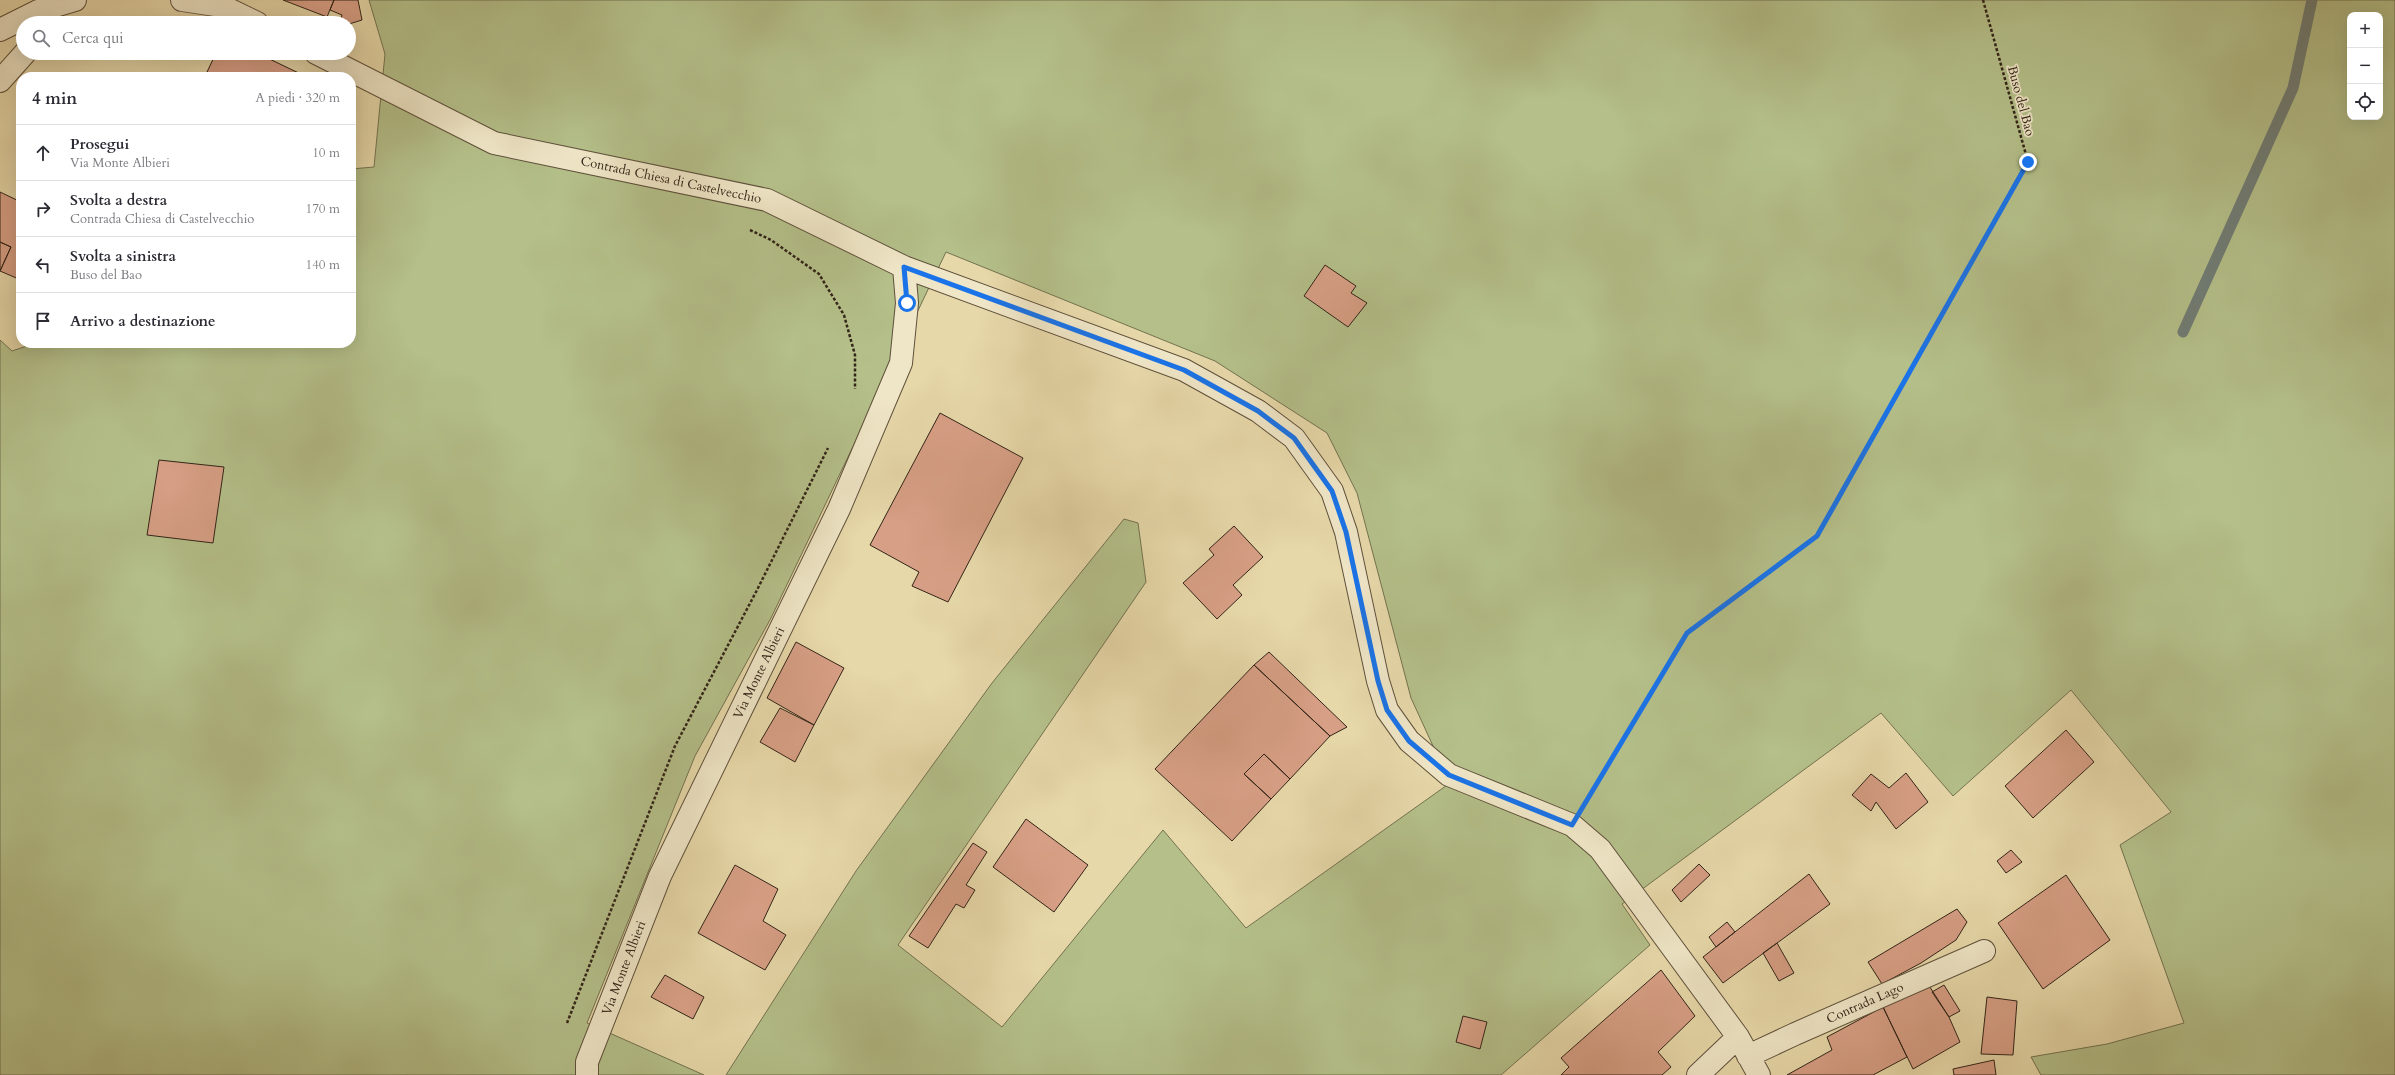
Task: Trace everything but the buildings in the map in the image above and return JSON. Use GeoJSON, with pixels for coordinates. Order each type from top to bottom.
{"type":"FeatureCollection","features":[{"type":"Feature","properties":{"kind":"street"},"geometry":{"type":"LineString","coordinates":[[27,16],[36,11],[75,0]]}},
{"type":"Feature","properties":{"kind":"street"},"geometry":{"type":"LineString","coordinates":[[182,0],[222,6],[242,16]]}},
{"type":"Feature","properties":{"kind":"street"},"geometry":{"type":"LineString","coordinates":[[0,30],[16,22]]}},
{"type":"Feature","properties":{"kind":"street"},"geometry":{"type":"LineString","coordinates":[[0,81],[19,60]]}},
{"type":"Feature","properties":{"kind":"street","name":"Contrada Chiesa di Castelvecchio"},"geometry":{"type":"LineString","coordinates":[[330,60],[354,72]]}},
{"type":"Feature","properties":{"kind":"street","name":"Contrada Chiesa di Castelvecchio"},"geometry":{"type":"LineString","coordinates":[[356,73],[494,143],[767,200],[904,267],[1184,370],[1258,411],[1294,438],[1332,491],[1346,532],[1378,681],[1387,710],[1409,741],[1449,775],[1572,825],[1600,849],[1624,879],[1738,1037]]}},
{"type":"Feature","properties":{"kind":"street","name":"Via Monte Albieri"},"geometry":{"type":"LineString","coordinates":[[587,1075],[587,1062],[660,876],[839,509],[901,363],[907,303],[904,267]]}},
{"type":"Feature","properties":{"kind":"street","name":"Contrada Lago"},"geometry":{"type":"LineString","coordinates":[[1748,1056],[1984,951]]}},
{"type":"Feature","properties":{"kind":"street"},"geometry":{"type":"LineString","coordinates":[[1698,1075],[1738,1037],[1759,1075]]}},
{"type":"Feature","properties":{"kind":"path","name":"Buso del Bao"},"geometry":{"type":"LineString","coordinates":[[1572,825],[1687,633],[1817,536],[2028,162],[1983,0]]}},
{"type":"Feature","properties":{"kind":"path"},"geometry":{"type":"LineString","coordinates":[[744,227],[771,240],[819,274],[844,315],[855,355],[854,396]]}},
{"type":"Feature","properties":{"kind":"path"},"geometry":{"type":"LineString","coordinates":[[566,1026],[567,1019],[674,746],[757,590],[830,444]]}},
{"type":"Feature","properties":{"kind":"green space"},"geometry":{"type":"Polygon","coordinates":[[[369,0],[2395,0],[2395,1075],[2041,1075],[2031,1057],[2107,1044],[2184,1023],[2120,845],[2171,812],[2071,690],[1953,796],[1881,713],[1622,904],[1650,945],[1501,1075],[726,1075],[856,871],[992,683],[1124,519],[1138,523],[1146,582],[898,945],[1002,1027],[1163,830],[1246,928],[1450,783],[1411,698],[1357,493],[1327,433],[1215,361],[946,252],[771,618],[695,756],[587,1023],[704,1075],[0,1075],[0,340],[12,351],[21,348],[356,348],[356,169],[374,167],[385,54],[369,0]]]}},
{"type":"Feature","properties":{"kind":"waterway"},"geometry":{"type":"LineString","coordinates":[[2183,332],[2293,88],[2312,0]]}},
{"type":"Feature","properties":{"kind":"route"},"geometry":{"type":"LineString","coordinates":[[907,303],[904,267],[1184,370],[1258,411],[1294,438],[1332,491],[1346,532],[1378,681],[1387,710],[1409,741],[1449,775],[1572,825],[1687,633],[1817,536],[2028,162]]}}]}
